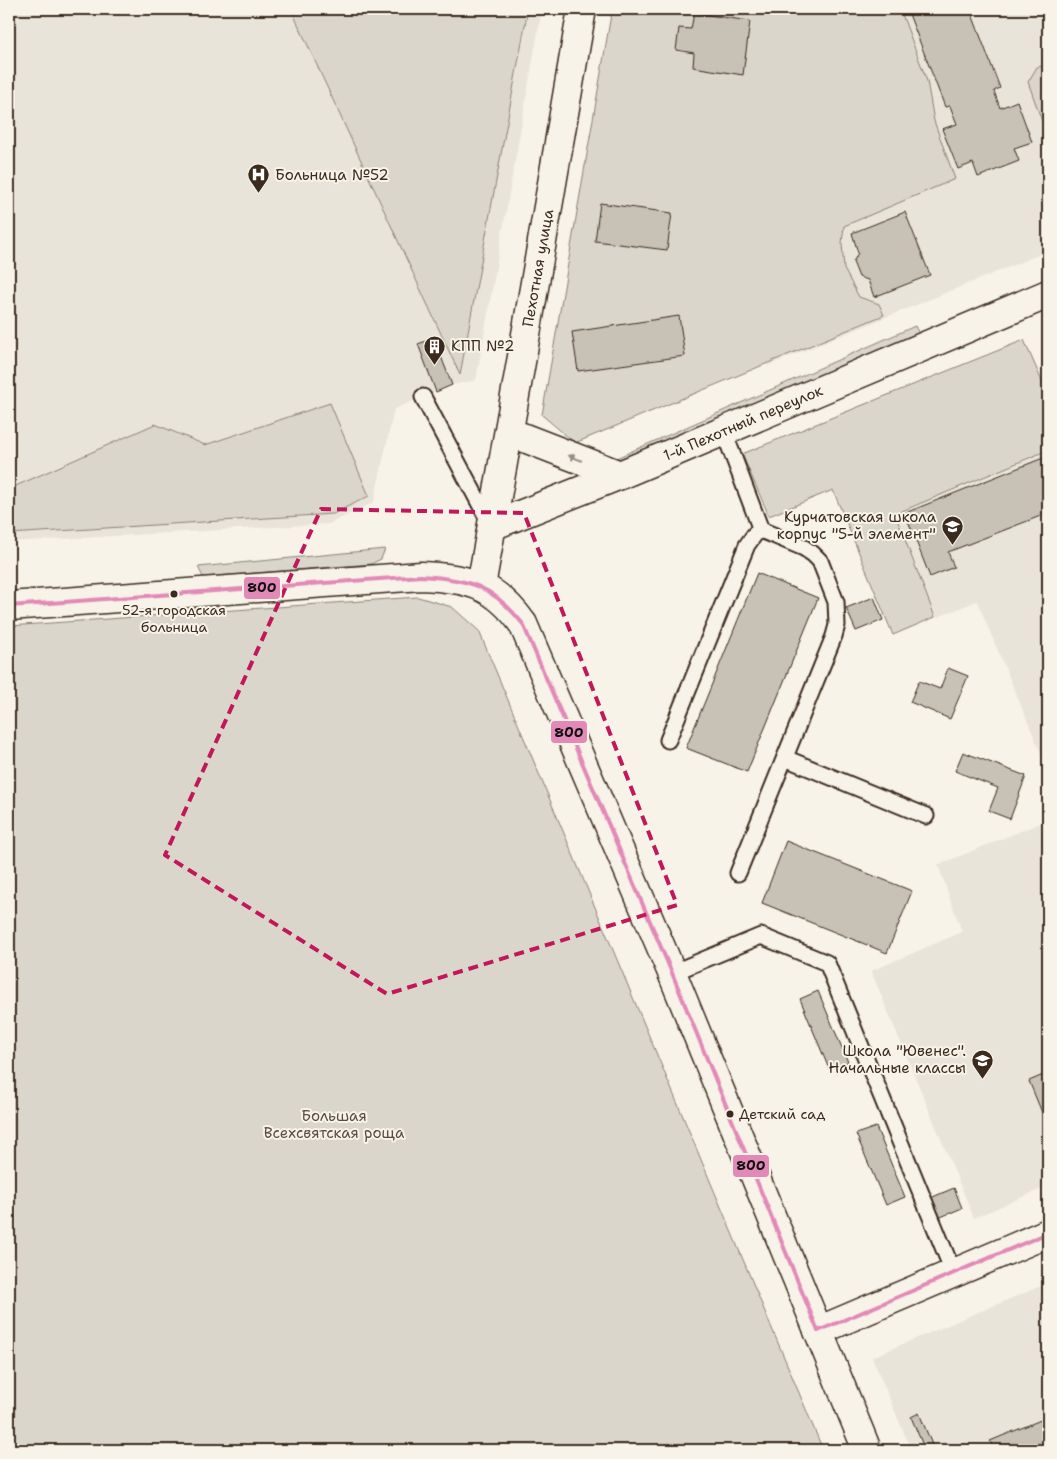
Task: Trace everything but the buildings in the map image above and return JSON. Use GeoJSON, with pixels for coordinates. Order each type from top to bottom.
{"type":"FeatureCollection","features":[{"type":"Feature","properties":{"kind":"street","name":"Пехотная улица"},"geometry":{"type":"LineString","coordinates":[[492,526],[582,9]]}},
{"type":"Feature","properties":{"kind":"street","name":"1-й Пехотный переулок"},"geometry":{"type":"LineString","coordinates":[[492,526],[724,432],[1048,294]]}},
{"type":"Feature","properties":{"kind":"street"},"geometry":{"type":"LineString","coordinates":[[509,432],[620,475]]}},
{"type":"Feature","properties":{"kind":"street"},"geometry":{"type":"LineString","coordinates":[[475,584],[492,526]]}},
{"type":"Feature","properties":{"kind":"street"},"geometry":{"type":"LineString","coordinates":[[9,606],[421,576],[448,578],[475,584],[499,596],[512,608],[523,624],[672,973],[867,1450]]}},
{"type":"Feature","properties":{"kind":"street"},"geometry":{"type":"LineString","coordinates":[[818,1331],[1048,1233]]}},
{"type":"Feature","properties":{"kind":"lane"},"geometry":{"type":"LineString","coordinates":[[423,397],[492,526]]}},
{"type":"Feature","properties":{"kind":"lane"},"geometry":{"type":"LineString","coordinates":[[724,432],[761,530],[813,554],[820,561],[836,602],[837,612],[834,636],[738,873]]}},
{"type":"Feature","properties":{"kind":"lane"},"geometry":{"type":"LineString","coordinates":[[668,740],[747,545],[755,534],[761,530]]}},
{"type":"Feature","properties":{"kind":"lane"},"geometry":{"type":"LineString","coordinates":[[785,758],[926,816]]}},
{"type":"Feature","properties":{"kind":"lane"},"geometry":{"type":"LineString","coordinates":[[672,973],[761,936],[827,963],[954,1274]]}},
{"type":"Feature","properties":{"kind":"highlighted area"},"geometry":{"type":"Polygon","coordinates":[[[321,509],[524,513],[677,905],[387,994],[165,855],[321,509]]]}},
{"type":"Feature","properties":{"kind":"shaded area","name":"Больница №52"},"geometry":{"type":"Polygon","coordinates":[[[9,9],[542,9],[476,380],[452,385],[394,409],[374,502],[329,524],[9,542],[9,9]]]}},
{"type":"Feature","properties":{"kind":"shaded area"},"geometry":{"type":"Polygon","coordinates":[[[850,9],[1048,9],[1048,251],[767,366],[850,9]]]}},
{"type":"Feature","properties":{"kind":"shaded area","name":"Курчатовская школа корпус \"5-й элемент\""},"geometry":{"type":"Polygon","coordinates":[[[1024,340],[1048,397],[1048,770],[977,601],[893,635],[807,427],[1024,340]]]}},
{"type":"Feature","properties":{"kind":"shaded area","name":"Школа \"Ювенес\". Начальные классы"},"geometry":{"type":"Polygon","coordinates":[[[1048,820],[1048,1186],[974,1218],[871,971],[962,932],[938,865],[1048,820]]]}},
{"type":"Feature","properties":{"kind":"shaded area"},"geometry":{"type":"Polygon","coordinates":[[[1048,1283],[1048,1450],[911,1450],[872,1357],[1048,1283]]]}},
{"type":"Feature","properties":{"kind":"green space"},"geometry":{"type":"Polygon","coordinates":[[[291,9],[528,9],[460,375],[291,9]]]}},
{"type":"Feature","properties":{"kind":"green space"},"geometry":{"type":"Polygon","coordinates":[[[612,9],[900,9],[927,81],[934,121],[955,179],[844,226],[842,243],[844,269],[859,297],[879,304],[884,315],[575,443],[542,415],[612,9]]]}},
{"type":"Feature","properties":{"kind":"green space"},"geometry":{"type":"Polygon","coordinates":[[[1048,65],[1048,138],[1028,82],[1037,67],[1048,65]]]}},
{"type":"Feature","properties":{"kind":"green space"},"geometry":{"type":"Polygon","coordinates":[[[915,326],[920,336],[623,463],[614,459],[915,326]]]}},
{"type":"Feature","properties":{"kind":"green space"},"geometry":{"type":"Polygon","coordinates":[[[1024,340],[1048,395],[1048,450],[895,514],[935,617],[893,635],[833,490],[769,516],[742,454],[1024,340]]]}},
{"type":"Feature","properties":{"kind":"green space"},"geometry":{"type":"Polygon","coordinates":[[[330,403],[369,496],[333,514],[9,534],[9,489],[155,424],[205,445],[330,403]]]}},
{"type":"Feature","properties":{"kind":"green space"},"geometry":{"type":"Polygon","coordinates":[[[385,549],[381,559],[371,564],[203,577],[198,567],[385,549]]]}},
{"type":"Feature","properties":{"kind":"green space","name":"Большая Всехсвятская роща"},"geometry":{"type":"Polygon","coordinates":[[[418,597],[452,607],[479,631],[823,1450],[9,1450],[9,626],[418,597]]]}},
{"type":"Feature","properties":{"kind":"transit line","name":"800"},"geometry":{"type":"LineString","coordinates":[[9,606],[421,576],[466,582],[490,592],[501,600],[523,624],[672,973],[818,1331]]}},
{"type":"Feature","properties":{"kind":"transit line","name":"800"},"geometry":{"type":"LineString","coordinates":[[818,1331],[1048,1233]]}},
{"type":"Feature","properties":{"kind":"place","name":"Больница №52"},"geometry":{"type":"Point","coordinates":[259,194]}},
{"type":"Feature","properties":{"kind":"place","name":"КПП №2"},"geometry":{"type":"Point","coordinates":[435,365]}},
{"type":"Feature","properties":{"kind":"place","name":"Курчатовская школа корпус \"5-й элемент\""},"geometry":{"type":"Point","coordinates":[952,545]}},
{"type":"Feature","properties":{"kind":"place","name":"52-я городская больница"},"geometry":{"type":"Point","coordinates":[174,594]}},
{"type":"Feature","properties":{"kind":"place","name":"Школа \"Ювенес\". Начальные классы"},"geometry":{"type":"Point","coordinates":[982,1079]}},
{"type":"Feature","properties":{"kind":"place","name":"Детский сад"},"geometry":{"type":"Point","coordinates":[730,1114]}}]}
